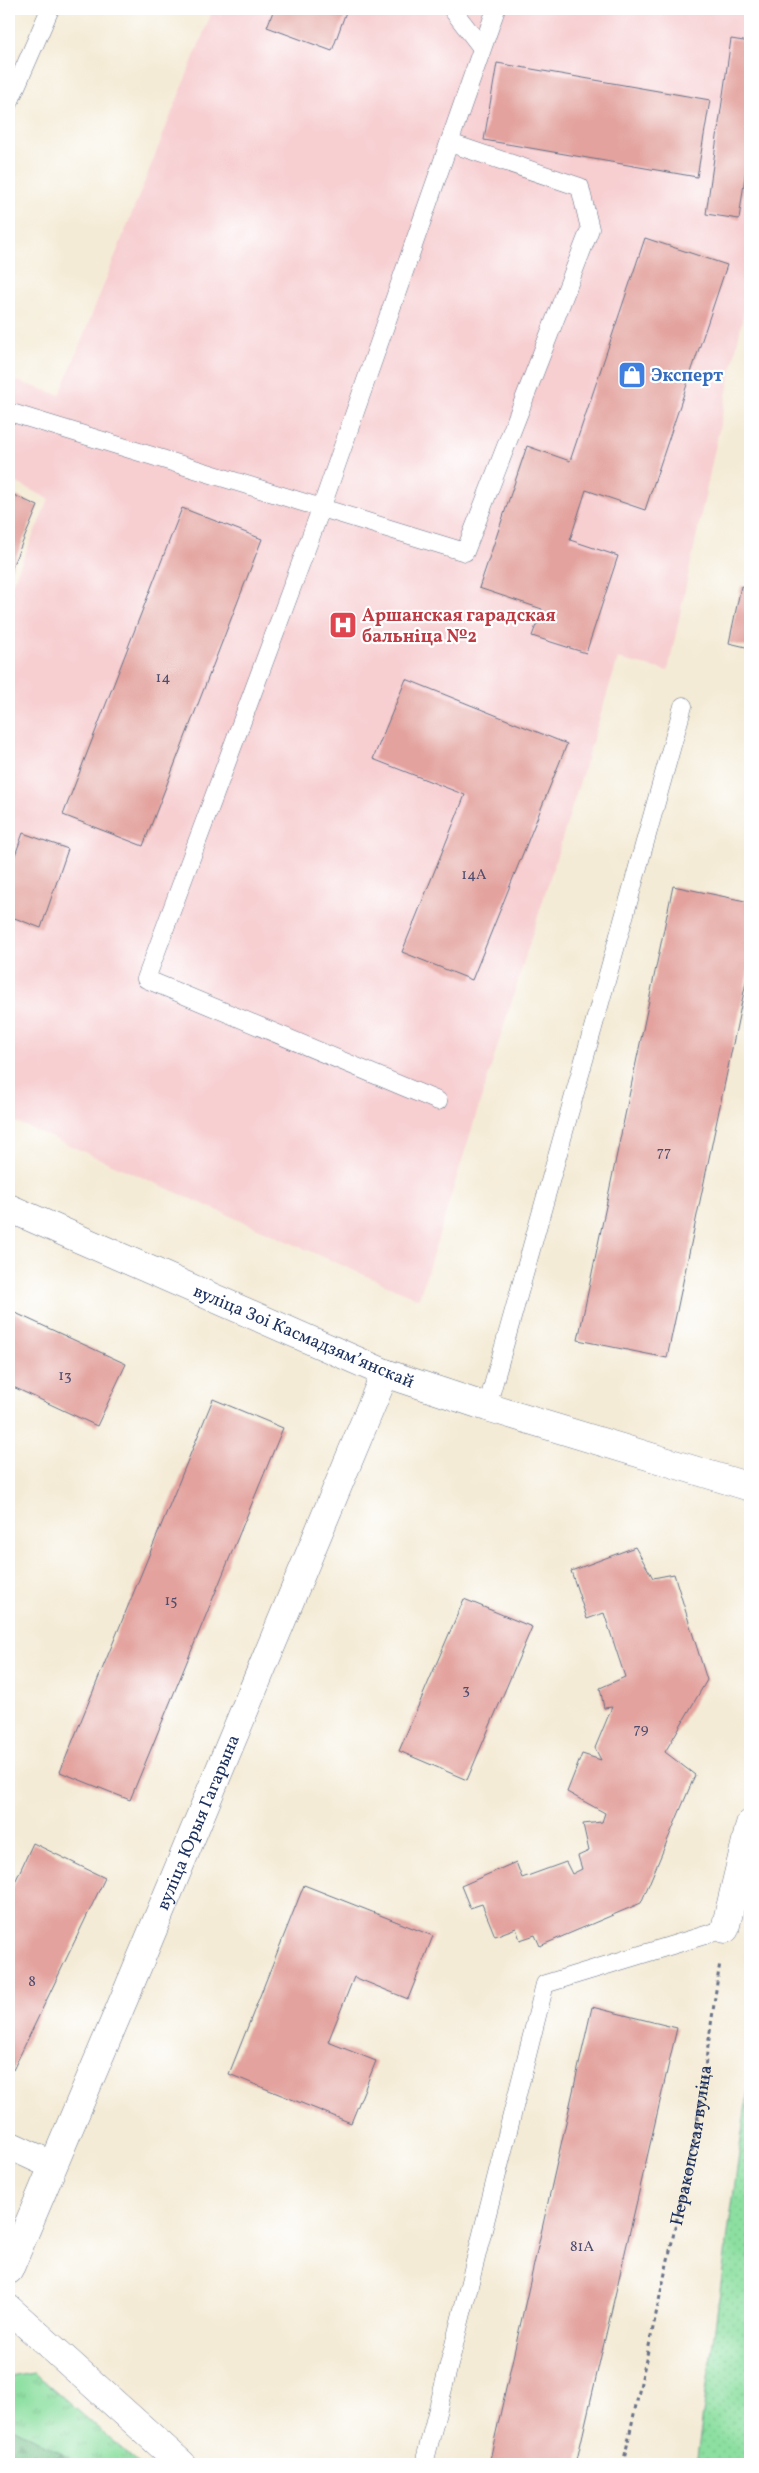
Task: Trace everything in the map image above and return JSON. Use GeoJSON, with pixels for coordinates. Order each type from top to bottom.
{"type":"FeatureCollection","features":[{"type":"Feature","properties":{"kind":"street","name":"вуліца Зоі Касмадзямʼянскай"},"geometry":{"type":"LineString","coordinates":[[9,1208],[385,1373],[487,1407],[750,1486]]}},
{"type":"Feature","properties":{"kind":"street","name":"вуліца Юрыя Гагарына"},"geometry":{"type":"LineString","coordinates":[[9,2270],[385,1373]]}},
{"type":"Feature","properties":{"kind":"street"},"geometry":{"type":"LineString","coordinates":[[725,1929],[750,1824]]}},
{"type":"Feature","properties":{"kind":"street"},"geometry":{"type":"LineString","coordinates":[[9,2145],[52,2165]]}},
{"type":"Feature","properties":{"kind":"street"},"geometry":{"type":"LineString","coordinates":[[9,2309],[182,2464]]}},
{"type":"Feature","properties":{"kind":"lane"},"geometry":{"type":"LineString","coordinates":[[9,103],[50,9]]}},
{"type":"Feature","properties":{"kind":"lane"},"geometry":{"type":"LineString","coordinates":[[452,9],[482,48]]}},
{"type":"Feature","properties":{"kind":"lane"},"geometry":{"type":"LineString","coordinates":[[438,1101],[146,980],[321,509],[496,9]]}},
{"type":"Feature","properties":{"kind":"lane"},"geometry":{"type":"LineString","coordinates":[[9,412],[465,552],[590,230],[580,187],[450,143]]}},
{"type":"Feature","properties":{"kind":"lane"},"geometry":{"type":"LineString","coordinates":[[487,1407],[682,706]]}},
{"type":"Feature","properties":{"kind":"lane"},"geometry":{"type":"LineString","coordinates":[[424,2464],[545,1984],[725,1929]]}},
{"type":"Feature","properties":{"kind":"path","name":"Перакопская вуліца"},"geometry":{"type":"LineString","coordinates":[[623,2464],[695,2137],[725,1929]]}},
{"type":"Feature","properties":{"kind":"shaded area","name":"Аршанская гарадская бальніца №2"},"geometry":{"type":"Polygon","coordinates":[[[213,9],[750,9],[750,283],[668,671],[618,659],[419,1299],[9,1119],[9,591],[49,499],[9,479],[9,397],[16,381],[60,395],[213,9]]]}},
{"type":"Feature","properties":{"kind":"green space"},"geometry":{"type":"Polygon","coordinates":[[[750,2075],[750,2464],[696,2464],[750,2075]]]}},
{"type":"Feature","properties":{"kind":"green space"},"geometry":{"type":"Polygon","coordinates":[[[35,2373],[139,2464],[67,2464],[70,2458],[9,2426],[9,2377],[35,2373]]]}},
{"type":"Feature","properties":{"kind":"green space"},"geometry":{"type":"Polygon","coordinates":[[[9,2426],[70,2458],[67,2464],[9,2464],[9,2426]]]}},
{"type":"Feature","properties":{"kind":"building"},"geometry":{"type":"Polygon","coordinates":[[[9,9],[15,9],[9,23],[9,9]]]}},
{"type":"Feature","properties":{"kind":"building"},"geometry":{"type":"Polygon","coordinates":[[[274,9],[347,9],[332,51],[267,27],[274,9]]]}},
{"type":"Feature","properties":{"kind":"building"},"geometry":{"type":"Polygon","coordinates":[[[731,39],[750,42],[750,140],[739,219],[706,214],[731,39]]]}},
{"type":"Feature","properties":{"kind":"building"},"geometry":{"type":"Polygon","coordinates":[[[497,63],[710,100],[697,177],[484,140],[497,63]]]}},
{"type":"Feature","properties":{"kind":"building"},"geometry":{"type":"Polygon","coordinates":[[[645,238],[727,265],[645,510],[586,490],[570,540],[618,556],[586,653],[532,636],[542,609],[479,588],[527,446],[570,461],[645,238]]]}},
{"type":"Feature","properties":{"kind":"building"},"geometry":{"type":"Polygon","coordinates":[[[9,493],[38,506],[9,574],[9,493]]]}},
{"type":"Feature","properties":{"kind":"building"},"geometry":{"type":"Polygon","coordinates":[[[182,508],[262,539],[143,846],[63,815],[182,508]]]}},
{"type":"Feature","properties":{"kind":"building"},"geometry":{"type":"Polygon","coordinates":[[[741,586],[750,588],[750,648],[729,643],[741,586]]]}},
{"type":"Feature","properties":{"kind":"building"},"geometry":{"type":"Polygon","coordinates":[[[406,679],[567,744],[472,980],[402,952],[465,795],[373,759],[406,679]]]}},
{"type":"Feature","properties":{"kind":"building"},"geometry":{"type":"Polygon","coordinates":[[[23,833],[68,849],[41,928],[9,916],[9,872],[23,833]]]}},
{"type":"Feature","properties":{"kind":"building"},"geometry":{"type":"Polygon","coordinates":[[[673,886],[750,902],[750,963],[667,1358],[578,1340],[673,886]]]}},
{"type":"Feature","properties":{"kind":"building"},"geometry":{"type":"Polygon","coordinates":[[[9,1310],[126,1364],[97,1426],[9,1385],[9,1310]]]}},
{"type":"Feature","properties":{"kind":"building"},"geometry":{"type":"Polygon","coordinates":[[[213,1399],[283,1428],[130,1800],[60,1772],[213,1399]]]}},
{"type":"Feature","properties":{"kind":"building"},"geometry":{"type":"Polygon","coordinates":[[[635,1547],[653,1578],[674,1574],[707,1680],[665,1752],[695,1775],[641,1903],[540,1946],[535,1935],[520,1940],[516,1928],[495,1936],[482,1904],[470,1908],[461,1886],[516,1862],[522,1878],[566,1862],[572,1874],[582,1869],[578,1856],[589,1851],[583,1824],[602,1822],[605,1813],[567,1792],[582,1754],[601,1760],[595,1748],[612,1707],[604,1708],[600,1688],[625,1677],[604,1613],[587,1619],[571,1571],[635,1547]]]}},
{"type":"Feature","properties":{"kind":"building"},"geometry":{"type":"Polygon","coordinates":[[[464,1599],[532,1627],[467,1780],[399,1751],[464,1599]]]}},
{"type":"Feature","properties":{"kind":"building"},"geometry":{"type":"Polygon","coordinates":[[[33,1843],[105,1878],[13,2070],[9,2068],[9,1895],[33,1843]]]}},
{"type":"Feature","properties":{"kind":"building"},"geometry":{"type":"Polygon","coordinates":[[[304,1885],[433,1936],[408,1999],[354,1977],[328,2042],[376,2061],[351,2123],[229,2074],[304,1885]]]}},
{"type":"Feature","properties":{"kind":"building"},"geometry":{"type":"Polygon","coordinates":[[[592,2007],[677,2028],[576,2464],[489,2464],[592,2007]]]}},
{"type":"Feature","properties":{"kind":"place","name":"Эксперт"},"geometry":{"type":"Point","coordinates":[632,375]}},
{"type":"Feature","properties":{"kind":"place","name":"Аршанская гарадская бальніца №2"},"geometry":{"type":"Point","coordinates":[343,625]}}]}
